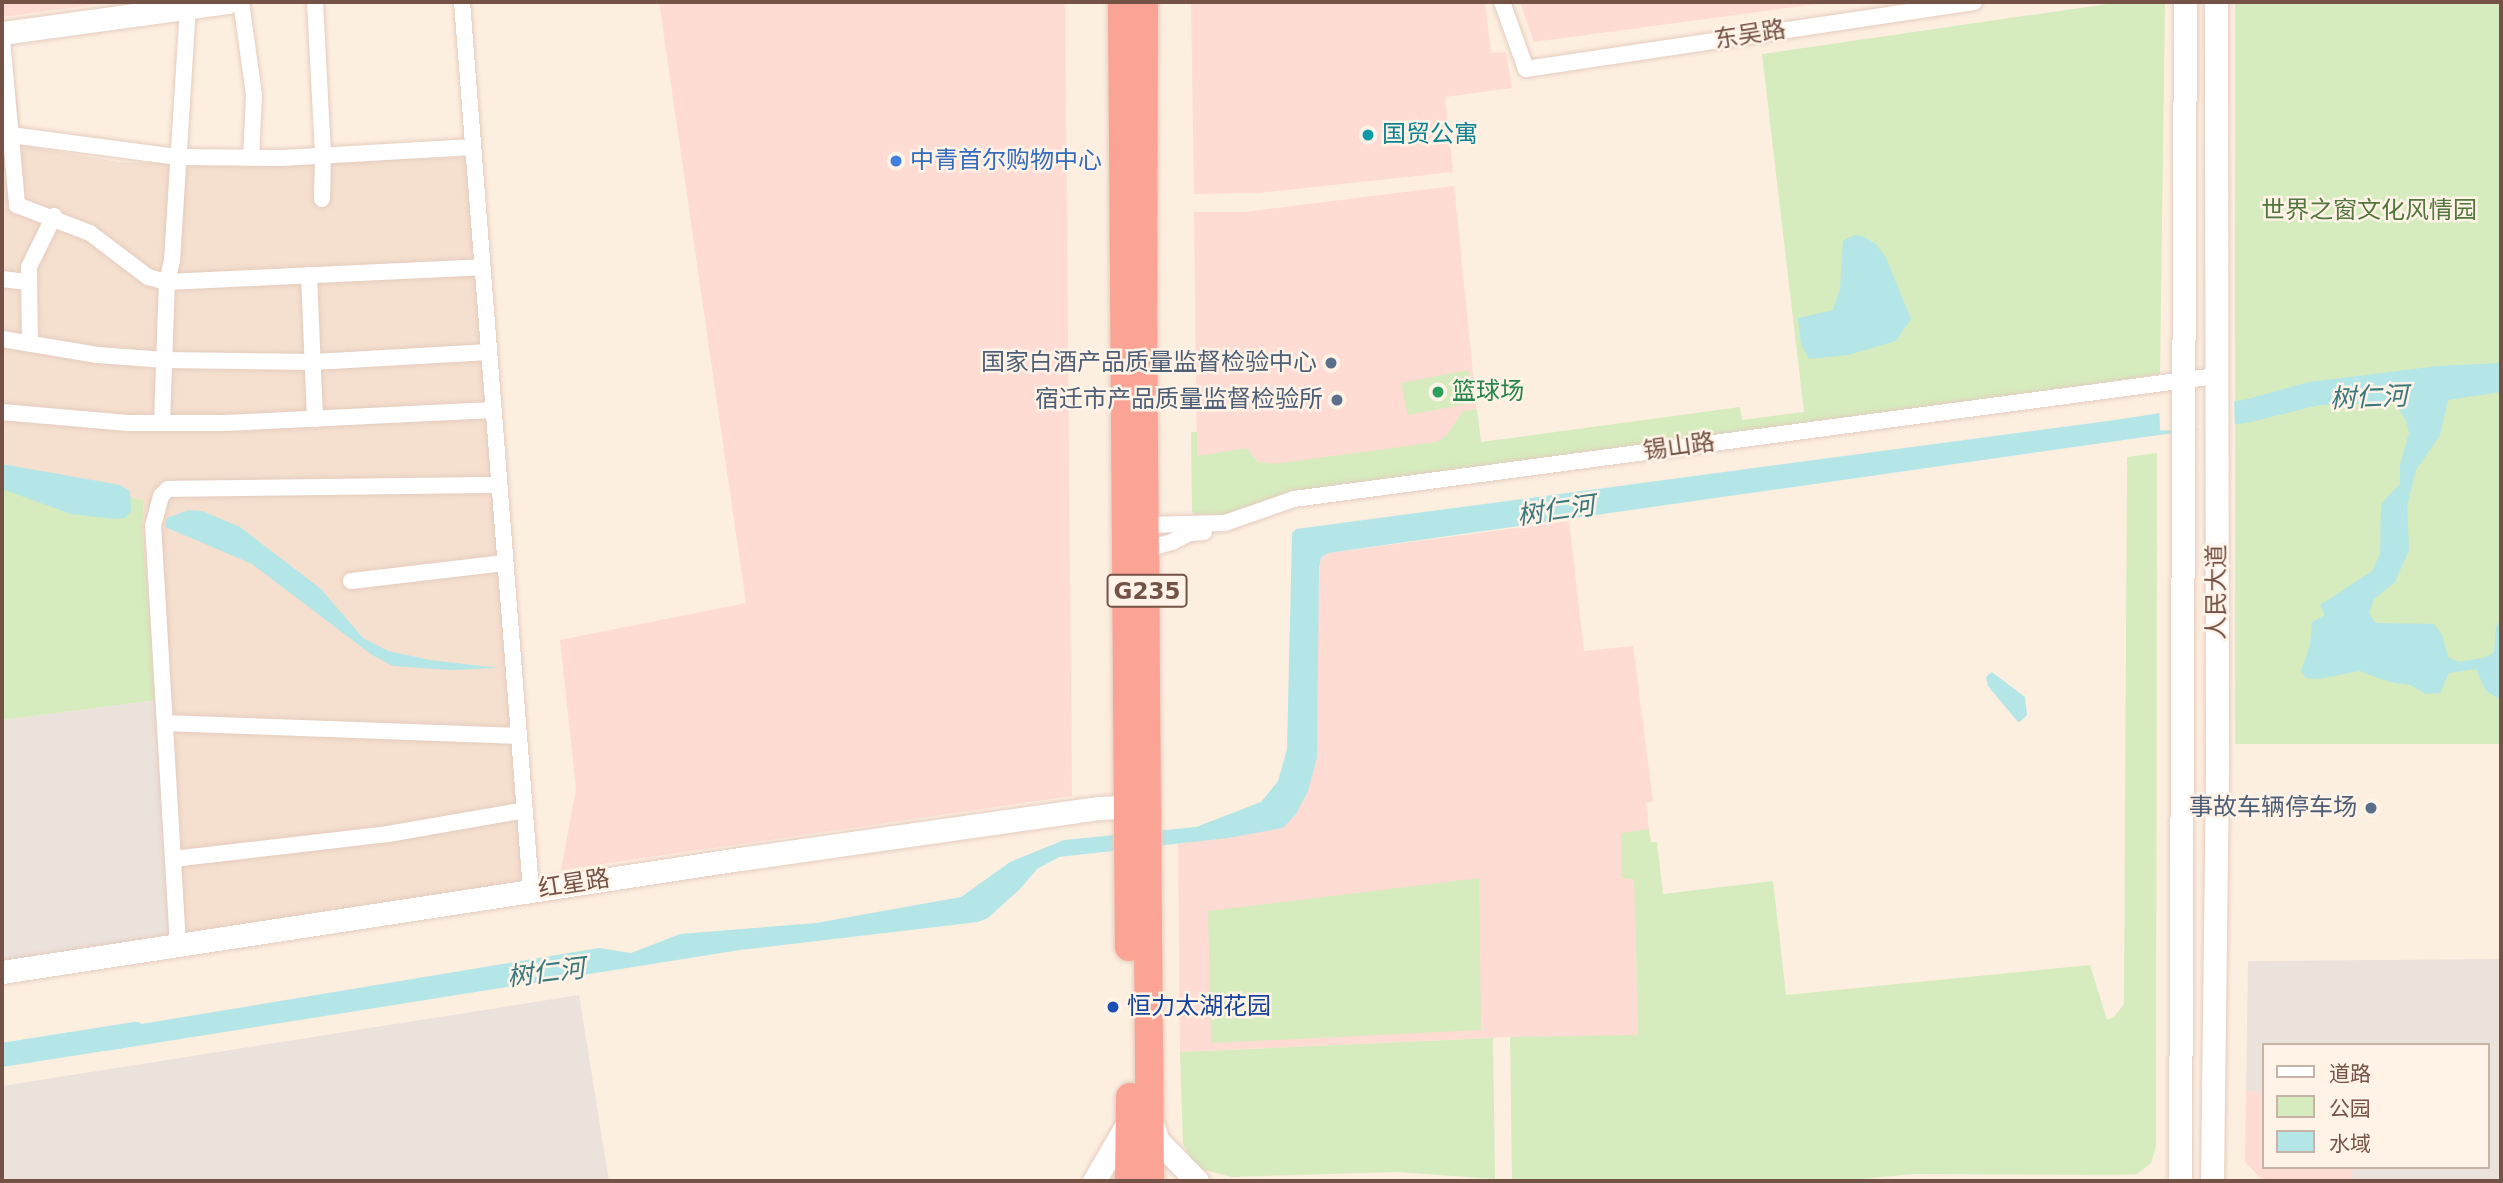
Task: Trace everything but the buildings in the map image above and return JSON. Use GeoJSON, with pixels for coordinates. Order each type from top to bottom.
{"type":"FeatureCollection","features":[{"type":"Feature","properties":{"kind":"highway","name":"G235"},"geometry":{"type":"LineString","coordinates":[[1122,2],[1138,806],[1140,1117],[1150,1181]]}},
{"type":"Feature","properties":{"kind":"highway","name":"G235"},"geometry":{"type":"LineString","coordinates":[[1138,806],[1146,537],[1144,2]]}},
{"type":"Feature","properties":{"kind":"highway","name":"G235"},"geometry":{"type":"LineString","coordinates":[[1129,1181],[1140,1117]]}},
{"type":"Feature","properties":{"kind":"main road"},"geometry":{"type":"LineString","coordinates":[[2,33],[227,2]]}},
{"type":"Feature","properties":{"kind":"main road","name":"人民大道"},"geometry":{"type":"LineString","coordinates":[[2179,1181],[2185,2]]}},
{"type":"Feature","properties":{"kind":"main road","name":"人民大道"},"geometry":{"type":"LineString","coordinates":[[2212,1181],[2217,532],[2216,2]]}},
{"type":"Feature","properties":{"kind":"main road"},"geometry":{"type":"LineString","coordinates":[[2183,533],[2217,532]]}},
{"type":"Feature","properties":{"kind":"main road","name":"红星路"},"geometry":{"type":"LineString","coordinates":[[2,972],[1098,808],[1138,806]]}},
{"type":"Feature","properties":{"kind":"main road"},"geometry":{"type":"LineString","coordinates":[[2181,915],[2215,916]]}},
{"type":"Feature","properties":{"kind":"main road"},"geometry":{"type":"LineString","coordinates":[[1094,1181],[1140,1117],[1158,1141],[1197,1181]]}},
{"type":"Feature","properties":{"kind":"street"},"geometry":{"type":"LineString","coordinates":[[241,2],[254,95],[251,158]]}},
{"type":"Feature","properties":{"kind":"street"},"geometry":{"type":"LineString","coordinates":[[315,2],[323,155],[322,199]]}},
{"type":"Feature","properties":{"kind":"street"},"geometry":{"type":"LineString","coordinates":[[462,2],[531,891]]}},
{"type":"Feature","properties":{"kind":"street","name":"东吴路"},"geometry":{"type":"LineString","coordinates":[[1502,2],[1526,69],[1922,6],[1974,2]]}},
{"type":"Feature","properties":{"kind":"street"},"geometry":{"type":"LineString","coordinates":[[162,423],[167,282],[172,261],[188,7]]}},
{"type":"Feature","properties":{"kind":"street"},"geometry":{"type":"LineString","coordinates":[[2,39],[17,205],[54,216],[90,233],[148,277],[167,282],[482,267]]}},
{"type":"Feature","properties":{"kind":"street"},"geometry":{"type":"LineString","coordinates":[[11,135],[178,157],[251,158],[473,147]]}},
{"type":"Feature","properties":{"kind":"street"},"geometry":{"type":"LineString","coordinates":[[30,343],[29,267],[54,216]]}},
{"type":"Feature","properties":{"kind":"street"},"geometry":{"type":"LineString","coordinates":[[309,275],[315,419]]}},
{"type":"Feature","properties":{"kind":"street"},"geometry":{"type":"LineString","coordinates":[[2,279],[28,282]]}},
{"type":"Feature","properties":{"kind":"street"},"geometry":{"type":"LineString","coordinates":[[2,339],[98,355],[165,360],[314,362],[489,352]]}},
{"type":"Feature","properties":{"kind":"street","name":"锡山路"},"geometry":{"type":"LineString","coordinates":[[1146,537],[1172,542],[1190,533],[1249,525],[1295,506],[2184,383],[2216,376]]}},
{"type":"Feature","properties":{"kind":"street","name":"锡山路"},"geometry":{"type":"LineString","coordinates":[[1146,537],[1225,523],[1294,499],[2184,383]]}},
{"type":"Feature","properties":{"kind":"street"},"geometry":{"type":"LineString","coordinates":[[2,412],[162,423],[494,410]]}},
{"type":"Feature","properties":{"kind":"street"},"geometry":{"type":"LineString","coordinates":[[178,945],[153,526],[161,495],[168,489],[499,485]]}},
{"type":"Feature","properties":{"kind":"street"},"geometry":{"type":"LineString","coordinates":[[351,580],[505,563]]}},
{"type":"Feature","properties":{"kind":"street"},"geometry":{"type":"LineString","coordinates":[[165,723],[519,736]]}},
{"type":"Feature","properties":{"kind":"street"},"geometry":{"type":"LineString","coordinates":[[173,859],[388,834],[525,810]]}},
{"type":"Feature","properties":{"kind":"shaded area"},"geometry":{"type":"Polygon","coordinates":[[[2,2],[114,2],[2,17],[2,2]]]}},
{"type":"Feature","properties":{"kind":"shaded area"},"geometry":{"type":"Polygon","coordinates":[[[659,2],[1065,2],[1072,796],[561,870],[576,789],[560,640],[746,603],[659,2]]]}},
{"type":"Feature","properties":{"kind":"shaded area"},"geometry":{"type":"Polygon","coordinates":[[[1191,2],[1485,2],[1491,53],[1506,52],[1512,88],[1445,97],[1453,172],[1259,193],[1194,194],[1191,2]]]}},
{"type":"Feature","properties":{"kind":"shaded area"},"geometry":{"type":"Polygon","coordinates":[[[1520,2],[1833,2],[1534,42],[1520,2]]]}},
{"type":"Feature","properties":{"kind":"shaded area"},"geometry":{"type":"Polygon","coordinates":[[[10,44],[23,146],[119,162],[221,166],[466,157],[523,882],[171,937],[142,529],[144,500],[2,469],[2,45],[10,44]]]}},
{"type":"Feature","properties":{"kind":"shaded area"},"geometry":{"type":"Polygon","coordinates":[[[1454,186],[1480,442],[1197,478],[1194,212],[1244,212],[1454,186]]]}},
{"type":"Feature","properties":{"kind":"shaded area"},"geometry":{"type":"Polygon","coordinates":[[[1569,521],[1584,651],[1633,646],[1653,802],[1646,803],[1649,829],[1622,833],[1622,878],[1635,879],[1638,1036],[1510,1037],[1180,1052],[1178,844],[1283,828],[1321,558],[1328,553],[1569,521]]]}},
{"type":"Feature","properties":{"kind":"shaded area"},"geometry":{"type":"Polygon","coordinates":[[[157,700],[171,937],[2,962],[2,720],[157,700]]]}},
{"type":"Feature","properties":{"kind":"shaded area"},"geometry":{"type":"Polygon","coordinates":[[[2501,959],[2501,1179],[2352,1181],[2352,1169],[2489,1169],[2489,1043],[2262,1043],[2262,1092],[2246,1091],[2248,961],[2501,959]]]}},
{"type":"Feature","properties":{"kind":"shaded area"},"geometry":{"type":"Polygon","coordinates":[[[579,995],[609,1181],[2,1181],[2,1086],[579,995]]]}},
{"type":"Feature","properties":{"kind":"shaded area"},"geometry":{"type":"Polygon","coordinates":[[[2246,1091],[2262,1092],[2262,1169],[2352,1169],[2352,1181],[2263,1181],[2245,1162],[2246,1091]]]}},
{"type":"Feature","properties":{"kind":"green space"},"geometry":{"type":"Polygon","coordinates":[[[2121,2],[2165,2],[2160,374],[1203,520],[1192,512],[1191,432],[1197,432],[1197,456],[1247,448],[1258,462],[1273,464],[1436,442],[1446,436],[1463,411],[1477,409],[1481,442],[1740,407],[1742,420],[1804,412],[1762,54],[2121,2]]]}},
{"type":"Feature","properties":{"kind":"green space","name":"世界之窗文化风情园"},"geometry":{"type":"Polygon","coordinates":[[[2235,2],[2501,2],[2501,744],[2235,744],[2235,2]]]}},
{"type":"Feature","properties":{"kind":"green space","name":"篮球场"},"geometry":{"type":"Polygon","coordinates":[[[1468,370],[1474,402],[1408,415],[1401,383],[1468,370]]]}},
{"type":"Feature","properties":{"kind":"green space"},"geometry":{"type":"Polygon","coordinates":[[[2157,453],[2156,1147],[2151,1163],[2137,1174],[2116,1175],[1912,1174],[1853,1180],[1512,1180],[1510,1037],[1638,1035],[1634,879],[1622,878],[1621,833],[1649,829],[1651,842],[1657,842],[1663,894],[1773,881],[1786,995],[2090,965],[2107,1020],[2114,1017],[2124,1004],[2127,457],[2157,453]]]}},
{"type":"Feature","properties":{"kind":"green space"},"geometry":{"type":"Polygon","coordinates":[[[2,469],[144,500],[142,529],[157,700],[2,720],[2,469]]]}},
{"type":"Feature","properties":{"kind":"green space"},"geometry":{"type":"Polygon","coordinates":[[[1479,878],[1481,1030],[1211,1043],[1208,911],[1479,878]]]}},
{"type":"Feature","properties":{"kind":"green space"},"geometry":{"type":"Polygon","coordinates":[[[1493,1038],[1495,1179],[1397,1172],[1231,1177],[1205,1170],[1193,1162],[1183,1144],[1180,1052],[1493,1038]]]}},
{"type":"Feature","properties":{"kind":"water"},"geometry":{"type":"Polygon","coordinates":[[[1854,235],[1862,236],[1876,244],[1886,258],[1911,319],[1896,341],[1848,355],[1809,359],[1801,344],[1798,318],[1833,310],[1840,289],[1843,241],[1854,235]]]}},
{"type":"Feature","properties":{"kind":"water"},"geometry":{"type":"Polygon","coordinates":[[[2501,363],[2501,392],[2448,400],[2440,435],[2416,470],[2407,506],[2409,550],[2395,582],[2374,599],[2369,613],[2376,623],[2434,624],[2442,635],[2448,657],[2459,662],[2487,657],[2494,652],[2496,627],[2501,617],[2501,700],[2486,691],[2476,669],[2449,673],[2440,693],[2426,694],[2410,685],[2390,682],[2359,671],[2319,679],[2306,678],[2301,671],[2310,645],[2312,622],[2325,615],[2320,605],[2372,571],[2380,554],[2381,504],[2400,484],[2400,465],[2409,433],[2406,420],[2394,403],[2319,405],[2251,422],[1328,553],[1321,558],[1319,569],[1317,758],[1308,791],[1296,814],[1283,828],[1228,838],[1059,857],[1037,869],[1020,889],[988,918],[978,922],[740,950],[105,1051],[103,1033],[111,1029],[599,948],[631,953],[680,934],[816,923],[961,897],[1010,862],[1064,840],[1196,827],[1261,802],[1278,781],[1287,749],[1292,533],[1296,529],[2115,420],[2244,400],[2309,382],[2438,366],[2501,363]]]}},
{"type":"Feature","properties":{"kind":"water"},"geometry":{"type":"Polygon","coordinates":[[[2,464],[120,485],[130,491],[131,512],[125,518],[114,519],[71,514],[2,489],[2,464]]]}},
{"type":"Feature","properties":{"kind":"water"},"geometry":{"type":"Polygon","coordinates":[[[189,510],[202,511],[240,527],[321,589],[363,638],[388,651],[430,660],[499,668],[450,670],[393,666],[372,655],[252,564],[165,527],[167,518],[189,510]]]}},
{"type":"Feature","properties":{"kind":"water"},"geometry":{"type":"Polygon","coordinates":[[[1992,672],[2025,697],[2027,715],[2021,721],[2018,722],[1988,686],[1986,677],[1992,672]]]}},
{"type":"Feature","properties":{"kind":"water"},"geometry":{"type":"Polygon","coordinates":[[[72,1032],[88,1034],[90,1051],[2,1065],[2,1043],[72,1032]]]}},
{"type":"Feature","properties":{"kind":"pier"},"geometry":{"type":"Polygon","coordinates":[[[2234,399],[2235,428],[2160,431],[2159,402],[2234,399]]]}},
{"type":"Feature","properties":{"kind":"waterway","name":"树仁河"},"geometry":{"type":"LineString","coordinates":[[2,1055],[135,1034]]}},
{"type":"Feature","properties":{"kind":"place","name":"国贸公寓"},"geometry":{"type":"Point","coordinates":[1368,135]}},
{"type":"Feature","properties":{"kind":"place","name":"中青首尔购物中心"},"geometry":{"type":"Point","coordinates":[896,161]}},
{"type":"Feature","properties":{"kind":"place","name":"国家白酒产品质量监督检验中心"},"geometry":{"type":"Point","coordinates":[1331,363]}},
{"type":"Feature","properties":{"kind":"place","name":"篮球场"},"geometry":{"type":"Point","coordinates":[1438,392]}},
{"type":"Feature","properties":{"kind":"place","name":"宿迁市产品质量监督检验所"},"geometry":{"type":"Point","coordinates":[1337,400]}},
{"type":"Feature","properties":{"kind":"place","name":"事故车辆停车场"},"geometry":{"type":"Point","coordinates":[2371,808]}},
{"type":"Feature","properties":{"kind":"place","name":"恒力太湖花园"},"geometry":{"type":"Point","coordinates":[1113,1007]}}]}
